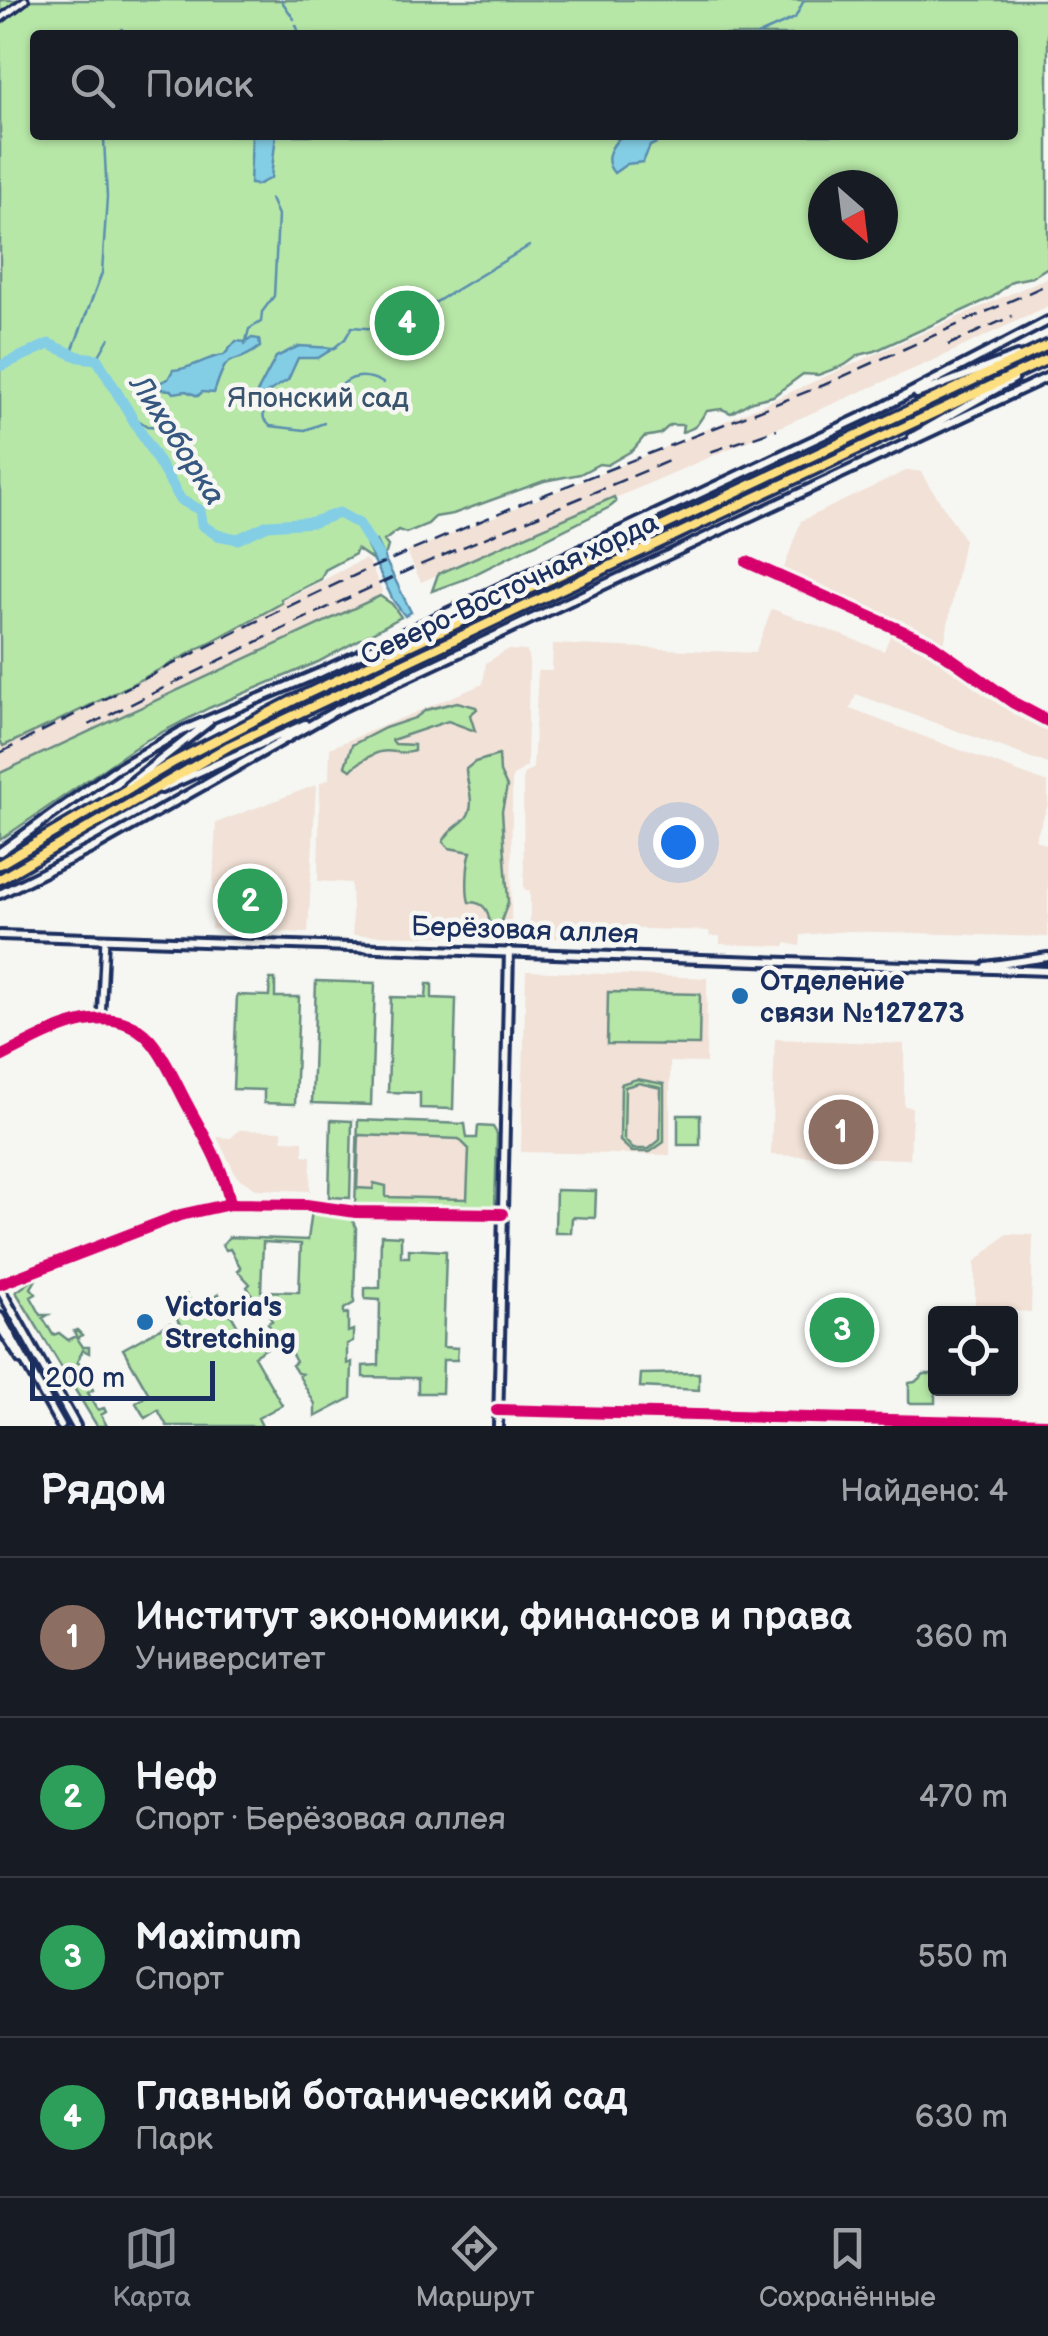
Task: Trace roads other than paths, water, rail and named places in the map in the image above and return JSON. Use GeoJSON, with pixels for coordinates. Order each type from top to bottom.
{"type":"FeatureCollection","features":[{"type":"Feature","properties":{"kind":"main road"},"geometry":{"type":"LineString","coordinates":[[0,852],[113,771],[182,731],[319,673],[883,407],[1048,321]]}},
{"type":"Feature","properties":{"kind":"main road"},"geometry":{"type":"LineString","coordinates":[[883,407],[1048,344]]}},
{"type":"Feature","properties":{"kind":"main road","name":"Северо-Восточная хорда"},"geometry":{"type":"LineString","coordinates":[[0,864],[224,735],[1048,344]]}},
{"type":"Feature","properties":{"kind":"main road"},"geometry":{"type":"LineString","coordinates":[[885,452],[1046,360]]}},
{"type":"Feature","properties":{"kind":"main road","name":"Северо-Восточная хорда"},"geometry":{"type":"LineString","coordinates":[[0,878],[229,746],[1046,360]]}},
{"type":"Feature","properties":{"kind":"main road"},"geometry":{"type":"LineString","coordinates":[[132,801],[335,711],[1048,377]]}},
{"type":"Feature","properties":{"kind":"main road"},"geometry":{"type":"LineString","coordinates":[[113,798],[198,729],[236,706]]}},
{"type":"Feature","properties":{"kind":"main road"},"geometry":{"type":"LineString","coordinates":[[0,894],[94,848],[335,711]]}},
{"type":"Feature","properties":{"kind":"main road","name":"Берёзовая аллея"},"geometry":{"type":"LineString","coordinates":[[2,933],[1048,971]]}},
{"type":"Feature","properties":{"kind":"main road"},"geometry":{"type":"LineString","coordinates":[[498,1426],[509,950]]}},
{"type":"Feature","properties":{"kind":"main road"},"geometry":{"type":"LineString","coordinates":[[970,968],[1048,957]]}},
{"type":"Feature","properties":{"kind":"main road"},"geometry":{"type":"LineString","coordinates":[[0,1287],[76,1426]]}},
{"type":"Feature","properties":{"kind":"main road"},"geometry":{"type":"LineString","coordinates":[[0,1317],[23,1363]]}},
{"type":"Feature","properties":{"kind":"main road"},"geometry":{"type":"LineString","coordinates":[[0,1328],[61,1426]]}},
{"type":"Feature","properties":{"kind":"main road"},"geometry":{"type":"LineString","coordinates":[[496,1410],[1048,1424]]}},
{"type":"Feature","properties":{"kind":"street"},"geometry":{"type":"LineString","coordinates":[[0,19],[25,0]]}},
{"type":"Feature","properties":{"kind":"street"},"geometry":{"type":"LineString","coordinates":[[748,562],[929,643],[1014,703],[1048,720]]}},
{"type":"Feature","properties":{"kind":"street"},"geometry":{"type":"LineString","coordinates":[[101,1020],[105,936]]}},
{"type":"Feature","properties":{"kind":"street"},"geometry":{"type":"LineString","coordinates":[[0,1057],[70,1025],[101,1020],[135,1029],[158,1052],[212,1152],[230,1204]]}},
{"type":"Feature","properties":{"kind":"street"},"geometry":{"type":"LineString","coordinates":[[0,1287],[180,1215],[230,1204],[502,1214]]}},
{"type":"Feature","properties":{"kind":"water"},"geometry":{"type":"Polygon","coordinates":[[[252,140],[275,140],[271,178],[250,184],[252,140]]]}},
{"type":"Feature","properties":{"kind":"water"},"geometry":{"type":"Polygon","coordinates":[[[618,140],[663,140],[650,146],[643,162],[627,164],[614,173],[609,153],[618,140]]]}},
{"type":"Feature","properties":{"kind":"water"},"geometry":{"type":"Polygon","coordinates":[[[259,339],[260,347],[227,364],[214,393],[202,392],[198,396],[186,391],[148,388],[168,379],[173,370],[224,355],[236,341],[259,339]]]}},
{"type":"Feature","properties":{"kind":"water"},"geometry":{"type":"Polygon","coordinates":[[[299,346],[334,348],[318,358],[298,358],[288,380],[268,392],[261,406],[257,393],[276,357],[299,346]]]}},
{"type":"Feature","properties":{"kind":"water"},"geometry":{"type":"Polygon","coordinates":[[[376,541],[411,612],[405,616],[367,546],[376,541]]]}},
{"type":"Feature","properties":{"kind":"waterway"},"geometry":{"type":"LineString","coordinates":[[281,0],[294,19]]}},
{"type":"Feature","properties":{"kind":"waterway"},"geometry":{"type":"LineString","coordinates":[[768,30],[795,18],[804,0]]}},
{"type":"Feature","properties":{"kind":"waterway"},"geometry":{"type":"LineString","coordinates":[[296,25],[298,30]]}},
{"type":"Feature","properties":{"kind":"waterway"},"geometry":{"type":"LineString","coordinates":[[71,354],[102,273],[107,197],[104,140]]}},
{"type":"Feature","properties":{"kind":"waterway"},"geometry":{"type":"LineString","coordinates":[[245,345],[249,329],[261,322],[262,312],[274,296],[278,215],[271,199]]}},
{"type":"Feature","properties":{"kind":"waterway"},"geometry":{"type":"LineString","coordinates":[[334,348],[352,327],[378,329],[398,325],[529,246]]}},
{"type":"Feature","properties":{"kind":"waterway"},"geometry":{"type":"LineString","coordinates":[[97,359],[109,338]]}},
{"type":"Feature","properties":{"kind":"waterway","name":"Лихоборка"},"geometry":{"type":"LineString","coordinates":[[0,366],[49,344],[79,357],[97,359],[181,500],[200,510],[202,525],[217,535],[238,539],[268,525],[314,522],[339,513],[359,524],[378,555]]}},
{"type":"Feature","properties":{"kind":"waterway"},"geometry":{"type":"LineString","coordinates":[[343,384],[363,377],[383,383]]}},
{"type":"Feature","properties":{"kind":"waterway"},"geometry":{"type":"LineString","coordinates":[[132,416],[147,426],[161,427],[166,417],[163,403]]}},
{"type":"Feature","properties":{"kind":"waterway"},"geometry":{"type":"LineString","coordinates":[[262,407],[270,426],[305,430],[324,423]]}},
{"type":"Feature","properties":{"kind":"railway"},"geometry":{"type":"LineString","coordinates":[[0,753],[255,622],[362,572],[518,505],[824,385],[1048,284]]}},
{"type":"Feature","properties":{"kind":"railway"},"geometry":{"type":"LineString","coordinates":[[948,345],[1012,316]]}},
{"type":"Feature","properties":{"kind":"railway"},"geometry":{"type":"LineString","coordinates":[[710,452],[777,429]]}},
{"type":"Feature","properties":{"kind":"railway"},"geometry":{"type":"LineString","coordinates":[[89,725],[413,568],[671,460]]}},
{"type":"Feature","properties":{"kind":"place","name":"Главный ботанический сад"},"geometry":{"type":"Point","coordinates":[407,323]}},
{"type":"Feature","properties":{"kind":"place","name":"Неф"},"geometry":{"type":"Point","coordinates":[250,901]}},
{"type":"Feature","properties":{"kind":"place","name":"Отделение связи №127273"},"geometry":{"type":"Point","coordinates":[740,996]}},
{"type":"Feature","properties":{"kind":"place","name":"Институт экономики, финансов и права"},"geometry":{"type":"Point","coordinates":[841,1132]}},
{"type":"Feature","properties":{"kind":"place","name":"Victoria's Stretching"},"geometry":{"type":"Point","coordinates":[145,1322]}},
{"type":"Feature","properties":{"kind":"place","name":"Maximum"},"geometry":{"type":"Point","coordinates":[842,1330]}},
{"type":"Feature","properties":{"kind":"park label","name":"Японский сад"},"geometry":{"type":"Point","coordinates":[318,397]}}]}
